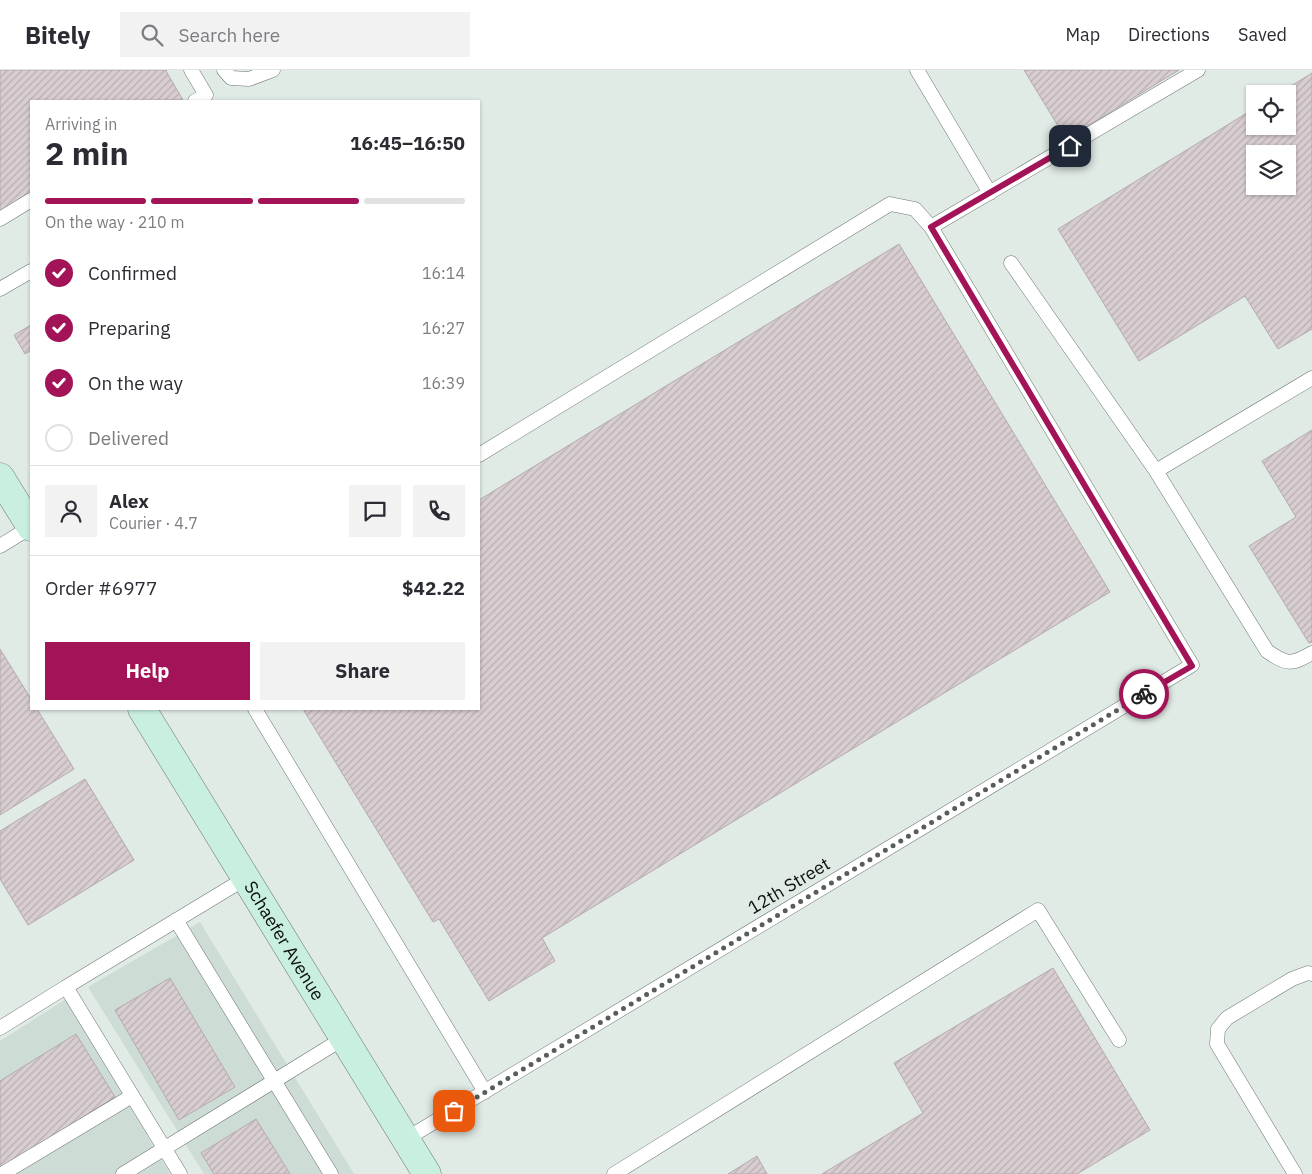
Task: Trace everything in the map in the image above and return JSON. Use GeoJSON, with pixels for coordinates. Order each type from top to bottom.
{"type":"FeatureCollection","features":[{"type":"Feature","properties":{"kind":"street"},"geometry":{"type":"LineString","coordinates":[[0,476],[30,525]]}},
{"type":"Feature","properties":{"kind":"street","name":"Schaefer Avenue"},"geometry":{"type":"LineString","coordinates":[[143,710],[427,1174]]}},
{"type":"Feature","properties":{"kind":"lane"},"geometry":{"type":"LineString","coordinates":[[191,70],[206,94],[197,100]]}},
{"type":"Feature","properties":{"kind":"lane"},"geometry":{"type":"LineString","coordinates":[[224,70],[231,78],[249,79],[273,70]]}},
{"type":"Feature","properties":{"kind":"lane"},"geometry":{"type":"LineString","coordinates":[[917,70],[990,193]]}},
{"type":"Feature","properties":{"kind":"lane"},"geometry":{"type":"LineString","coordinates":[[480,454],[890,204],[914,209],[931,227],[1198,70]]}},
{"type":"Feature","properties":{"kind":"lane"},"geometry":{"type":"LineString","coordinates":[[0,219],[30,201]]}},
{"type":"Feature","properties":{"kind":"lane","name":"12th Street"},"geometry":{"type":"LineString","coordinates":[[406,1140],[1192,666],[931,227]]}},
{"type":"Feature","properties":{"kind":"lane"},"geometry":{"type":"LineString","coordinates":[[1010,263],[1156,471],[1268,651],[1282,661],[1297,662],[1312,653]]}},
{"type":"Feature","properties":{"kind":"lane"},"geometry":{"type":"LineString","coordinates":[[0,289],[30,273]]}},
{"type":"Feature","properties":{"kind":"lane"},"geometry":{"type":"LineString","coordinates":[[1156,471],[1312,378]]}},
{"type":"Feature","properties":{"kind":"lane"},"geometry":{"type":"LineString","coordinates":[[0,546],[30,528]]}},
{"type":"Feature","properties":{"kind":"lane"},"geometry":{"type":"LineString","coordinates":[[256,710],[485,1092]]}},
{"type":"Feature","properties":{"kind":"lane"},"geometry":{"type":"LineString","coordinates":[[0,1028],[246,878]]}},
{"type":"Feature","properties":{"kind":"lane"},"geometry":{"type":"LineString","coordinates":[[614,1174],[1038,910],[1119,1040]]}},
{"type":"Feature","properties":{"kind":"lane"},"geometry":{"type":"LineString","coordinates":[[176,920],[331,1174]]}},
{"type":"Feature","properties":{"kind":"lane"},"geometry":{"type":"LineString","coordinates":[[1295,1174],[1216,1044],[1218,1030],[1227,1018],[1292,979],[1308,973],[1312,974]]}},
{"type":"Feature","properties":{"kind":"lane"},"geometry":{"type":"LineString","coordinates":[[66,987],[180,1174]]}},
{"type":"Feature","properties":{"kind":"lane"},"geometry":{"type":"LineString","coordinates":[[123,1174],[344,1038]]}},
{"type":"Feature","properties":{"kind":"lane"},"geometry":{"type":"LineString","coordinates":[[2,1174],[132,1096]]}},
{"type":"Feature","properties":{"kind":"shaded area"},"geometry":{"type":"Polygon","coordinates":[[[200,922],[354,1174],[204,1174],[88,987],[200,922]]]}},
{"type":"Feature","properties":{"kind":"shaded area"},"geometry":{"type":"Polygon","coordinates":[[[66,999],[170,1174],[0,1174],[0,1041],[66,999]]]}},
{"type":"Feature","properties":{"kind":"building"},"geometry":{"type":"Polygon","coordinates":[[[0,70],[167,70],[183,100],[30,100],[30,194],[0,212],[0,70]]]}},
{"type":"Feature","properties":{"kind":"building"},"geometry":{"type":"Polygon","coordinates":[[[1024,70],[1179,70],[1066,139],[1024,70]]]}},
{"type":"Feature","properties":{"kind":"building"},"geometry":{"type":"Polygon","coordinates":[[[1312,73],[1312,329],[1278,349],[1245,296],[1139,361],[1058,229],[1246,114],[1246,135],[1296,135],[1296,85],[1293,85],[1312,73]]]}},
{"type":"Feature","properties":{"kind":"building"},"geometry":{"type":"Polygon","coordinates":[[[899,244],[1110,592],[542,938],[555,961],[489,1001],[439,919],[433,922],[304,710],[480,710],[480,499],[899,244]]]}},
{"type":"Feature","properties":{"kind":"building"},"geometry":{"type":"Polygon","coordinates":[[[30,326],[30,351],[25,354],[14,335],[30,326]]]}},
{"type":"Feature","properties":{"kind":"building"},"geometry":{"type":"Polygon","coordinates":[[[1312,430],[1312,642],[1309,643],[1249,546],[1296,517],[1262,461],[1312,430]]]}},
{"type":"Feature","properties":{"kind":"building"},"geometry":{"type":"Polygon","coordinates":[[[0,649],[30,697],[30,710],[38,710],[74,769],[0,815],[0,649]]]}},
{"type":"Feature","properties":{"kind":"building"},"geometry":{"type":"Polygon","coordinates":[[[85,779],[134,860],[28,925],[0,879],[0,831],[85,779]]]}},
{"type":"Feature","properties":{"kind":"building"},"geometry":{"type":"Polygon","coordinates":[[[1053,968],[1150,1130],[1077,1174],[822,1174],[923,1113],[894,1063],[1053,968]]]}},
{"type":"Feature","properties":{"kind":"building"},"geometry":{"type":"Polygon","coordinates":[[[170,978],[235,1087],[179,1120],[115,1010],[170,978]]]}},
{"type":"Feature","properties":{"kind":"building"},"geometry":{"type":"Polygon","coordinates":[[[76,1034],[115,1097],[0,1169],[0,1081],[76,1034]]]}},
{"type":"Feature","properties":{"kind":"building"},"geometry":{"type":"Polygon","coordinates":[[[256,1119],[290,1174],[214,1174],[201,1153],[256,1119]]]}},
{"type":"Feature","properties":{"kind":"building"},"geometry":{"type":"Polygon","coordinates":[[[757,1156],[767,1174],[728,1174],[757,1156]]]}},
{"type":"Feature","properties":{"kind":"way so far"},"geometry":{"type":"LineString","coordinates":[[454,1111],[1144,694]]}},
{"type":"Feature","properties":{"kind":"route"},"geometry":{"type":"LineString","coordinates":[[1070,146],[931,227],[1192,666],[1144,694]]}}]}
